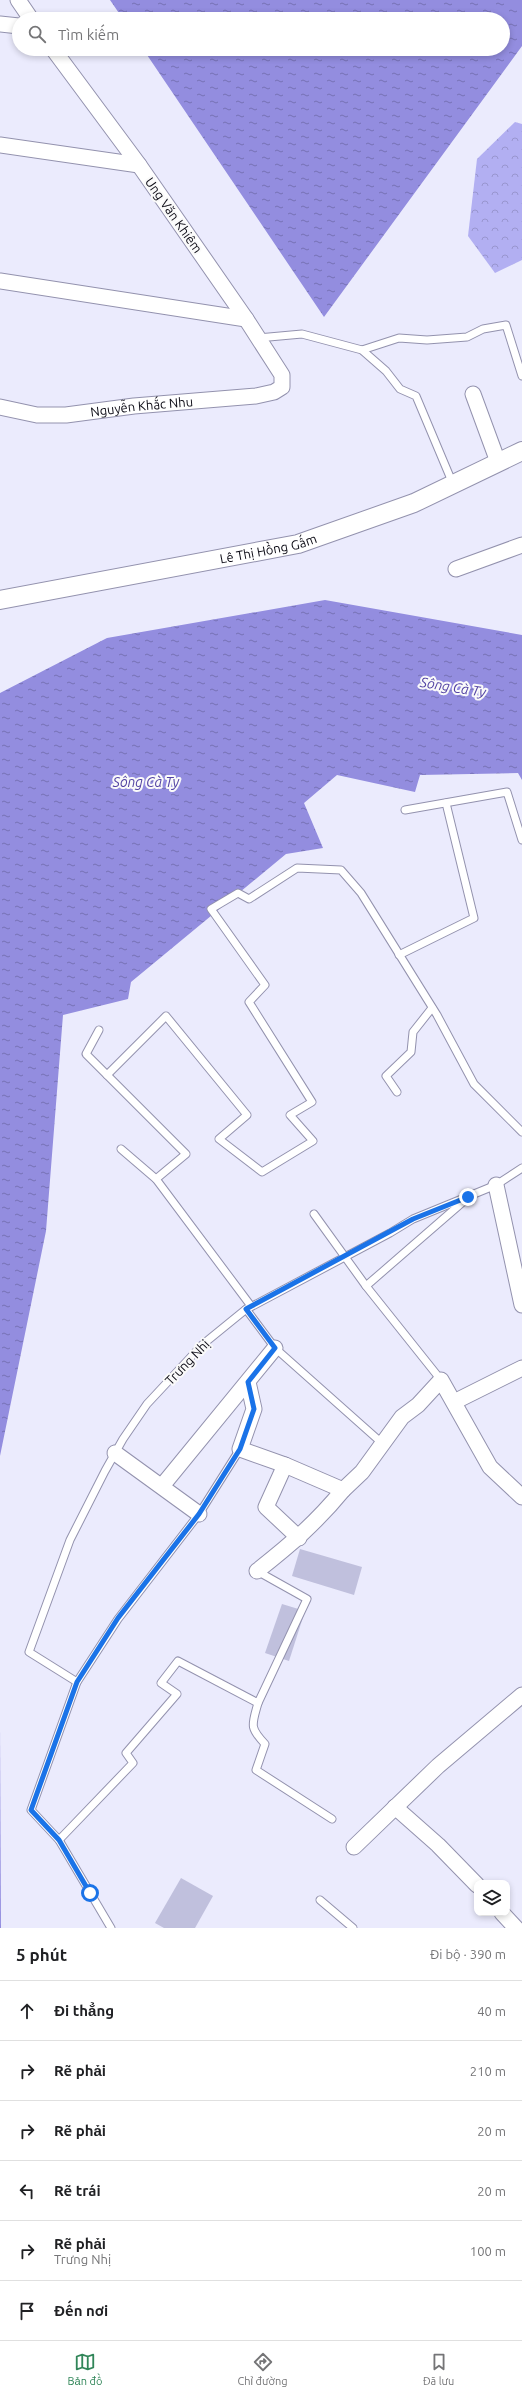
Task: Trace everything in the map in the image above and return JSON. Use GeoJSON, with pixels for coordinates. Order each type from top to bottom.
{"type":"FeatureCollection","features":[{"type":"Feature","properties":{"kind":"street"},"geometry":{"type":"LineString","coordinates":[[18,0],[26,12]]}},
{"type":"Feature","properties":{"kind":"street"},"geometry":{"type":"LineString","coordinates":[[0,24],[12,25]]}},
{"type":"Feature","properties":{"kind":"street","name":"Ung Văn Khiêm"},"geometry":{"type":"LineString","coordinates":[[58,56],[139,165],[246,319],[282,376],[282,386]]}},
{"type":"Feature","properties":{"kind":"street"},"geometry":{"type":"LineString","coordinates":[[0,145],[139,165]]}},
{"type":"Feature","properties":{"kind":"street"},"geometry":{"type":"LineString","coordinates":[[0,281],[246,319]]}},
{"type":"Feature","properties":{"kind":"street","name":"Nguyễn Khắc Nhu"},"geometry":{"type":"LineString","coordinates":[[0,407],[37,415],[66,415],[134,406],[256,396],[274,392],[282,386]]}},
{"type":"Feature","properties":{"kind":"street"},"geometry":{"type":"LineString","coordinates":[[473,394],[498,462]]}},
{"type":"Feature","properties":{"kind":"street","name":"Lê Thị Hồng Gấm"},"geometry":{"type":"LineString","coordinates":[[0,600],[298,544],[414,503],[522,451]]}},
{"type":"Feature","properties":{"kind":"street"},"geometry":{"type":"LineString","coordinates":[[456,569],[522,545]]}},
{"type":"Feature","properties":{"kind":"street"},"geometry":{"type":"LineString","coordinates":[[496,1186],[522,1305]]}},
{"type":"Feature","properties":{"kind":"street"},"geometry":{"type":"LineString","coordinates":[[162,1486],[275,1348]]}},
{"type":"Feature","properties":{"kind":"street"},"geometry":{"type":"LineString","coordinates":[[454,1402],[522,1368]]}},
{"type":"Feature","properties":{"kind":"street"},"geometry":{"type":"LineString","coordinates":[[257,1571],[300,1538],[319,1519],[343,1490],[362,1472],[402,1417],[418,1405],[441,1380],[492,1471],[522,1497]]}},
{"type":"Feature","properties":{"kind":"street"},"geometry":{"type":"LineString","coordinates":[[248,1382],[254,1409],[240,1449],[285,1465],[343,1490]]}},
{"type":"Feature","properties":{"kind":"street"},"geometry":{"type":"LineString","coordinates":[[115,1453],[199,1514]]}},
{"type":"Feature","properties":{"kind":"street"},"geometry":{"type":"LineString","coordinates":[[285,1465],[266,1507],[300,1538]]}},
{"type":"Feature","properties":{"kind":"street"},"geometry":{"type":"LineString","coordinates":[[354,1847],[438,1766],[519,1703]]}},
{"type":"Feature","properties":{"kind":"street"},"geometry":{"type":"LineString","coordinates":[[395,1807],[438,1845],[474,1882]]}},
{"type":"Feature","properties":{"kind":"street"},"geometry":{"type":"LineString","coordinates":[[505,1916],[516,1928]]}},
{"type":"Feature","properties":{"kind":"lane"},"geometry":{"type":"LineString","coordinates":[[362,350],[399,338],[427,340],[466,337],[483,330],[506,325],[522,376]]}},
{"type":"Feature","properties":{"kind":"lane"},"geometry":{"type":"LineString","coordinates":[[258,338],[286,334],[302,334],[362,350],[386,371],[400,389],[416,396],[453,484]]}},
{"type":"Feature","properties":{"kind":"lane"},"geometry":{"type":"LineString","coordinates":[[405,810],[507,792],[522,840]]}},
{"type":"Feature","properties":{"kind":"lane"},"geometry":{"type":"LineString","coordinates":[[399,955],[474,918],[446,803]]}},
{"type":"Feature","properties":{"kind":"lane"},"geometry":{"type":"LineString","coordinates":[[108,1075],[166,1016],[247,1115],[219,1139],[262,1172],[313,1141],[290,1115],[312,1102],[249,1002],[265,985],[211,909],[238,893],[249,899],[297,868],[341,870],[361,893],[432,1008],[474,1084],[522,1132]]}},
{"type":"Feature","properties":{"kind":"lane"},"geometry":{"type":"LineString","coordinates":[[397,1092],[386,1076],[411,1052],[413,1032],[432,1008]]}},
{"type":"Feature","properties":{"kind":"lane"},"geometry":{"type":"LineString","coordinates":[[99,1030],[86,1054],[186,1154],[156,1179]]}},
{"type":"Feature","properties":{"kind":"lane"},"geometry":{"type":"LineString","coordinates":[[121,1149],[156,1179],[249,1308],[275,1348],[383,1444]]}},
{"type":"Feature","properties":{"kind":"lane","name":"Trưng Nhị"},"geometry":{"type":"LineString","coordinates":[[77,1682],[29,1652],[70,1540],[115,1453],[148,1404],[202,1345],[249,1308],[413,1219],[496,1186],[522,1168]]}},
{"type":"Feature","properties":{"kind":"lane"},"geometry":{"type":"LineString","coordinates":[[366,1286],[468,1197]]}},
{"type":"Feature","properties":{"kind":"lane"},"geometry":{"type":"LineString","coordinates":[[314,1214],[366,1286],[441,1380]]}},
{"type":"Feature","properties":{"kind":"lane"},"geometry":{"type":"LineString","coordinates":[[111,1928],[59,1840],[31,1810],[77,1682],[118,1618],[199,1514],[240,1449]]}},
{"type":"Feature","properties":{"kind":"lane"},"geometry":{"type":"LineString","coordinates":[[257,1571],[307,1598],[258,1703],[252,1726],[253,1731],[265,1744],[256,1770],[332,1819]]}},
{"type":"Feature","properties":{"kind":"lane"},"geometry":{"type":"LineString","coordinates":[[59,1840],[134,1763],[126,1753],[177,1694],[161,1683],[178,1661],[258,1703]]}},
{"type":"Feature","properties":{"kind":"lane"},"geometry":{"type":"LineString","coordinates":[[320,1900],[353,1928]]}},
{"type":"Feature","properties":{"kind":"green space"},"geometry":{"type":"Polygon","coordinates":[[[515,122],[522,124],[522,260],[495,273],[468,236],[477,159],[515,122]]]}},
{"type":"Feature","properties":{"kind":"water"},"geometry":{"type":"Polygon","coordinates":[[[110,0],[522,0],[522,46],[324,317],[148,56],[510,56],[510,12],[118,12],[110,0]]]}},
{"type":"Feature","properties":{"kind":"water","name":"Sông Cà Ty"},"geometry":{"type":"Polygon","coordinates":[[[325,600],[522,635],[522,780],[518,773],[420,775],[415,792],[337,775],[304,803],[323,848],[286,854],[131,982],[128,999],[63,1015],[46,1231],[0,1456],[0,693],[107,638],[325,600]]]}},
{"type":"Feature","properties":{"kind":"water"},"geometry":{"type":"Polygon","coordinates":[[[0,1726],[1,1928],[0,1928],[0,1726]]]}},
{"type":"Feature","properties":{"kind":"building"},"geometry":{"type":"Polygon","coordinates":[[[300,1549],[362,1567],[354,1595],[292,1576],[300,1549]]]}},
{"type":"Feature","properties":{"kind":"building"},"geometry":{"type":"Polygon","coordinates":[[[282,1604],[305,1611],[289,1661],[265,1653],[282,1604]]]}},
{"type":"Feature","properties":{"kind":"building"},"geometry":{"type":"Polygon","coordinates":[[[181,1878],[213,1896],[195,1928],[164,1928],[155,1923],[181,1878]]]}},
{"type":"Feature","properties":{"kind":"route"},"geometry":{"type":"LineString","coordinates":[[90,1893],[59,1840],[31,1810],[77,1682],[118,1618],[199,1514],[240,1449],[254,1409],[248,1382],[275,1348],[246,1309],[390,1233],[413,1219],[468,1197]]}}]}
